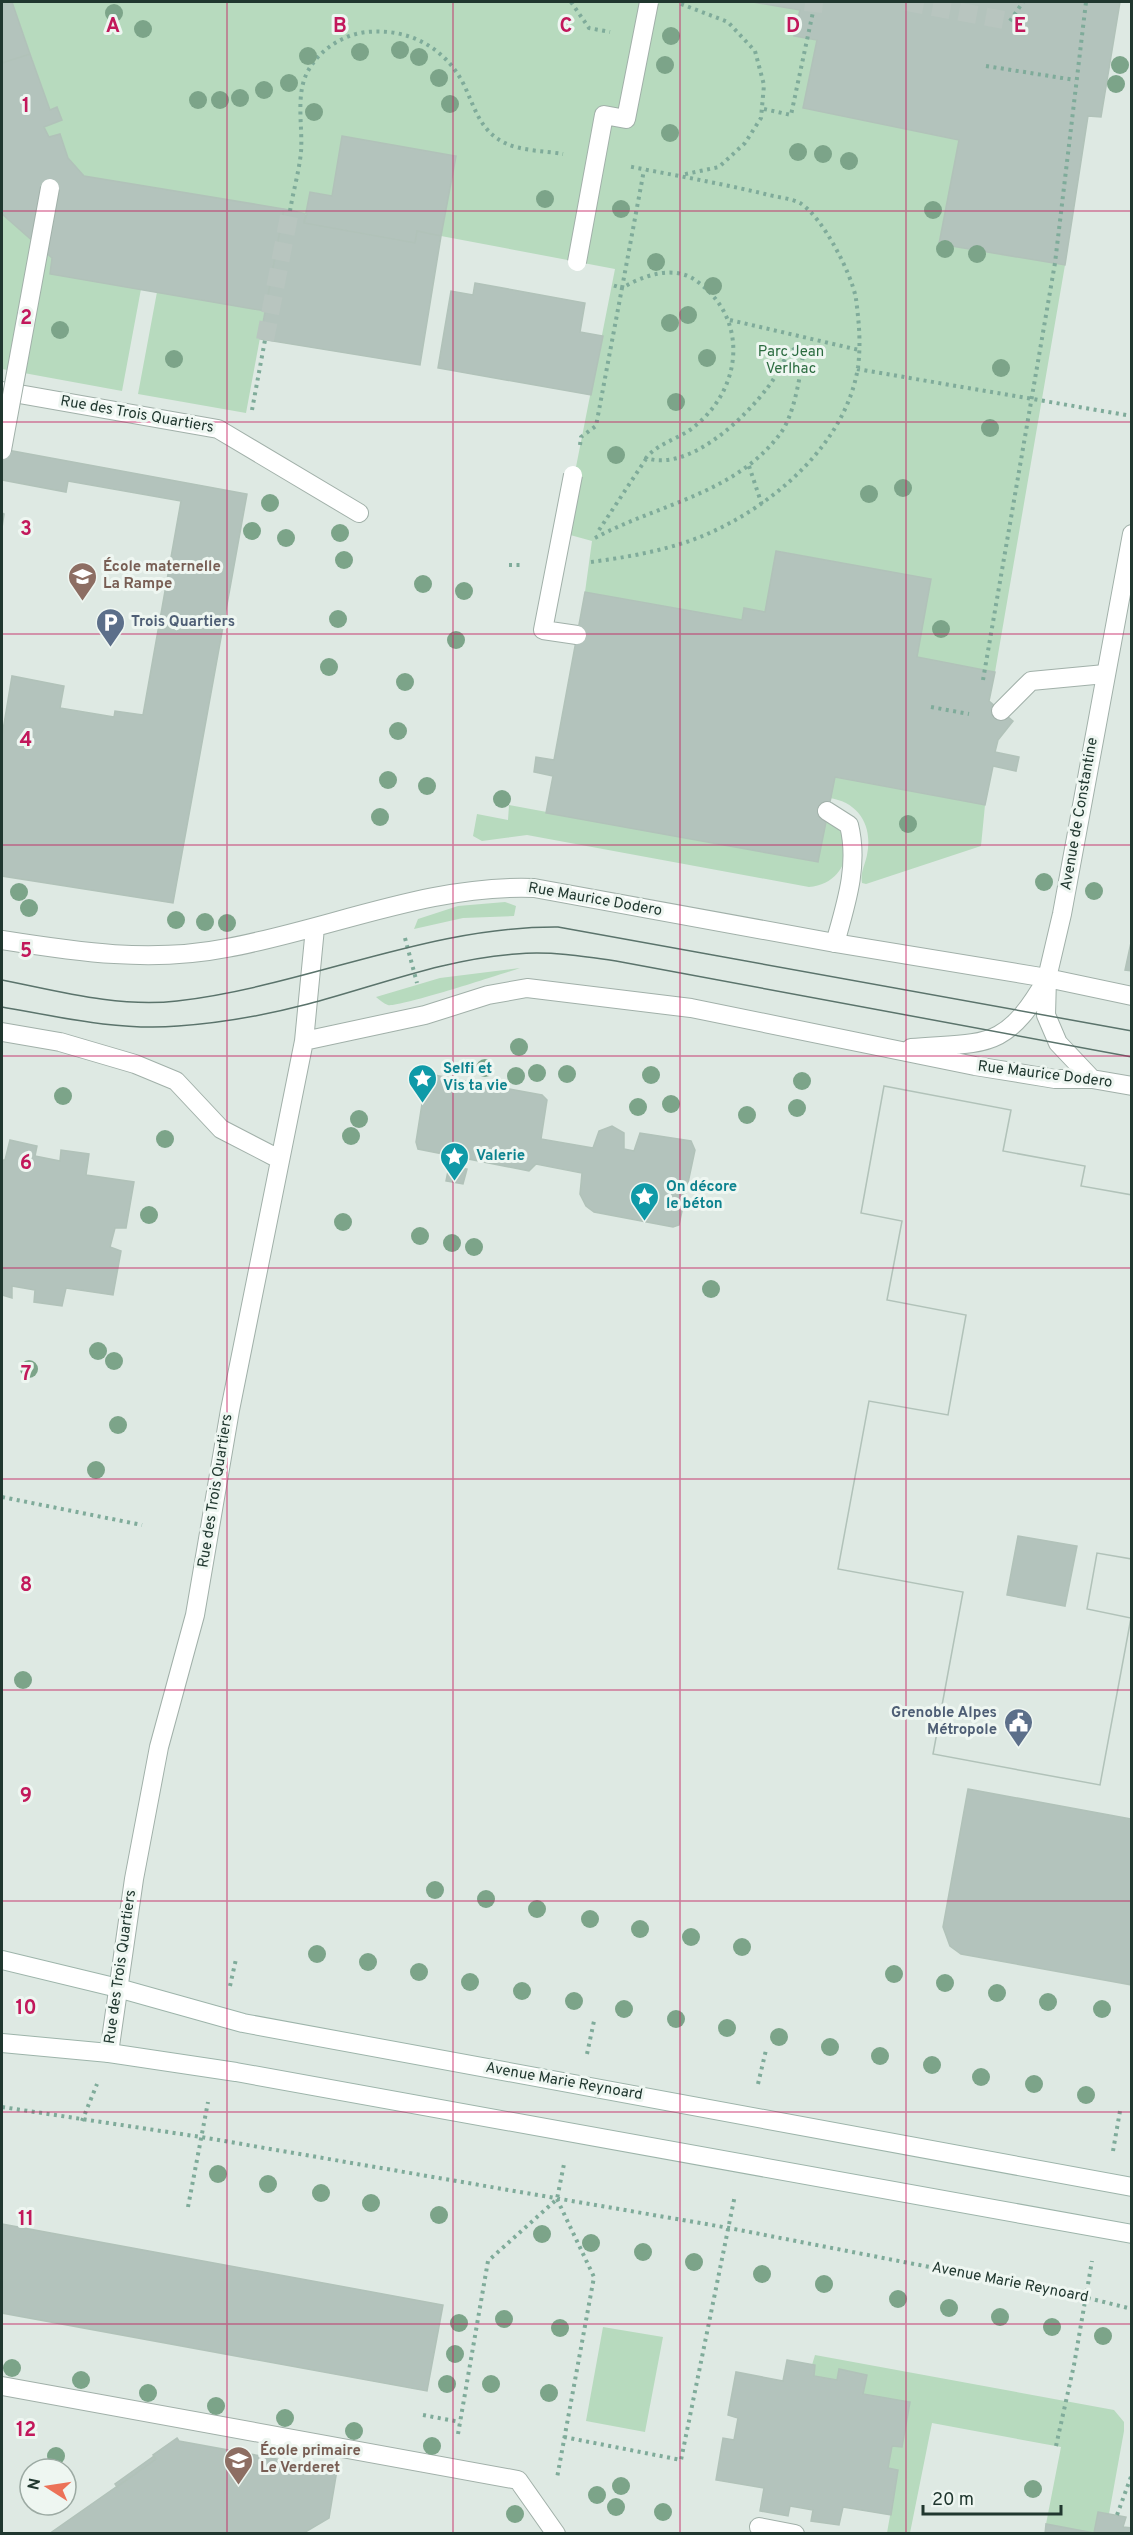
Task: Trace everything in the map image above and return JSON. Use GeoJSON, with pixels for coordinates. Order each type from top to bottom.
{"type":"FeatureCollection","features":[{"type":"Feature","properties":{"kind":"street"},"geometry":{"type":"LineString","coordinates":[[577,262],[604,115],[626,118],[649,2]]}},
{"type":"Feature","properties":{"kind":"street"},"geometry":{"type":"LineString","coordinates":[[2,450],[50,188]]}},
{"type":"Feature","properties":{"kind":"street","name":"Rue des Trois Quartiers"},"geometry":{"type":"LineString","coordinates":[[2,391],[218,429],[359,513]]}},
{"type":"Feature","properties":{"kind":"street"},"geometry":{"type":"LineString","coordinates":[[573,475],[543,630],[577,635]]}},
{"type":"Feature","properties":{"kind":"street","name":"Avenue de Constantine"},"geometry":{"type":"LineString","coordinates":[[1092,1079],[1058,1043],[1046,1015],[1047,978],[1062,914],[1131,534]]}},
{"type":"Feature","properties":{"kind":"street"},"geometry":{"type":"LineString","coordinates":[[1001,711],[1031,681],[1105,674]]}},
{"type":"Feature","properties":{"kind":"street"},"geometry":{"type":"LineString","coordinates":[[827,811],[849,825],[854,847],[850,886],[835,943]]}},
{"type":"Feature","properties":{"kind":"street","name":"Rue Maurice Dodero"},"geometry":{"type":"LineString","coordinates":[[2,939],[82,952],[149,957],[227,948],[315,928],[448,893],[500,886],[534,888],[835,943],[1047,978],[1131,996]]}},
{"type":"Feature","properties":{"kind":"street","name":"Rue des Trois Quartiers"},"geometry":{"type":"LineString","coordinates":[[110,2053],[134,1879],[159,1746],[195,1615],[230,1410],[304,1041],[315,928]]}},
{"type":"Feature","properties":{"kind":"street","name":"Rue Maurice Dodero"},"geometry":{"type":"LineString","coordinates":[[888,1049],[982,1042],[1006,1033],[1028,1011],[1047,978]]}},
{"type":"Feature","properties":{"kind":"street","name":"Rue Maurice Dodero"},"geometry":{"type":"LineString","coordinates":[[304,1041],[425,1015],[488,995],[527,988],[691,1008],[888,1049],[1055,1079],[1092,1079],[1131,1086]]}},
{"type":"Feature","properties":{"kind":"street"},"geometry":{"type":"LineString","coordinates":[[2,1032],[60,1042],[135,1064],[176,1081],[221,1129],[279,1160]]}},
{"type":"Feature","properties":{"kind":"street","name":"Avenue Marie Reynoard"},"geometry":{"type":"LineString","coordinates":[[2,1960],[118,1988],[243,2023],[1131,2187]]}},
{"type":"Feature","properties":{"kind":"street"},"geometry":{"type":"LineString","coordinates":[[2,2043],[110,2053],[396,2101],[1131,2234]]}},
{"type":"Feature","properties":{"kind":"street"},"geometry":{"type":"LineString","coordinates":[[2,2386],[518,2480],[552,2528]]}},
{"type":"Feature","properties":{"kind":"street"},"geometry":{"type":"LineString","coordinates":[[759,2527],[795,2534]]}},
{"type":"Feature","properties":{"kind":"path"},"geometry":{"type":"LineString","coordinates":[[571,2],[589,27],[616,33]]}},
{"type":"Feature","properties":{"kind":"path"},"geometry":{"type":"LineString","coordinates":[[1010,21],[1023,2]]}},
{"type":"Feature","properties":{"kind":"path"},"geometry":{"type":"LineString","coordinates":[[986,662],[1055,263],[1086,2]]}},
{"type":"Feature","properties":{"kind":"path"},"geometry":{"type":"LineString","coordinates":[[677,176],[719,167],[746,143],[764,109],[764,85],[755,51],[728,22],[680,4]]}},
{"type":"Feature","properties":{"kind":"path"},"geometry":{"type":"LineString","coordinates":[[764,109],[791,114],[813,12]]}},
{"type":"Feature","properties":{"kind":"path"},"geometry":{"type":"LineString","coordinates":[[986,66],[1075,80]]}},
{"type":"Feature","properties":{"kind":"path"},"geometry":{"type":"LineString","coordinates":[[573,475],[581,437],[596,426],[644,170]]}},
{"type":"Feature","properties":{"kind":"path"},"geometry":{"type":"LineString","coordinates":[[612,285],[622,288],[643,276],[672,272],[696,280],[715,296],[730,320],[734,339],[732,375],[717,404],[694,427],[653,450],[646,458],[592,540],[613,529],[700,495],[749,466],[782,432],[799,384],[803,355],[794,349],[784,358],[770,385],[748,412],[716,440],[677,459],[656,461],[646,458]]}},
{"type":"Feature","properties":{"kind":"path"},"geometry":{"type":"LineString","coordinates":[[730,320],[859,350]]}},
{"type":"Feature","properties":{"kind":"path"},"geometry":{"type":"LineString","coordinates":[[218,429],[252,413],[265,340]]}},
{"type":"Feature","properties":{"kind":"path"},"geometry":{"type":"LineString","coordinates":[[857,369],[1131,416]]}},
{"type":"Feature","properties":{"kind":"path"},"geometry":{"type":"LineString","coordinates":[[749,466],[762,505]]}},
{"type":"Feature","properties":{"kind":"path"},"geometry":{"type":"LineString","coordinates":[[397,907],[425,1015]]}},
{"type":"Feature","properties":{"kind":"path"},"geometry":{"type":"LineString","coordinates":[[2,1497],[142,1525]]}},
{"type":"Feature","properties":{"kind":"path","name":"Avenue Marie Reynoard"},"geometry":{"type":"LineString","coordinates":[[2,2107],[201,2137],[729,2228],[1084,2297],[1131,2309]]}},
{"type":"Feature","properties":{"kind":"path"},"geometry":{"type":"LineString","coordinates":[[552,2528],[564,2438],[594,2277],[557,2199]]}},
{"type":"Feature","properties":{"kind":"path"},"geometry":{"type":"LineString","coordinates":[[452,2468],[488,2261]]}},
{"type":"Feature","properties":{"kind":"path"},"geometry":{"type":"LineString","coordinates":[[564,2438],[681,2460],[713,2296]]}},
{"type":"Feature","properties":{"kind":"path"},"geometry":{"type":"LineString","coordinates":[[1056,2446],[1074,2365]]}},
{"type":"Feature","properties":{"kind":"path"},"geometry":{"type":"LineString","coordinates":[[423,2415],[460,2422]]}},
{"type":"Feature","properties":{"kind":"path"},"geometry":{"type":"LineString","coordinates":[[1117,2516],[1131,2474]]}},
{"type":"Feature","properties":{"kind":"green space","name":"Parc Jean Verlhac"},"geometry":{"type":"Polygon","coordinates":[[[12,2],[753,2],[800,10],[794,36],[817,40],[803,108],[959,140],[939,244],[1065,265],[995,672],[917,657],[930,579],[777,551],[765,612],[744,608],[742,620],[585,592],[592,541],[563,533],[615,269],[441,236],[456,156],[342,136],[332,196],[311,192],[307,214],[84,176],[49,137],[44,127],[62,120],[57,107],[50,110],[12,2]]]}},
{"type":"Feature","properties":{"kind":"green space"},"geometry":{"type":"Polygon","coordinates":[[[2,214],[52,258],[141,289],[122,391],[2,369],[2,214]]]}},
{"type":"Feature","properties":{"kind":"green space"},"geometry":{"type":"Polygon","coordinates":[[[157,292],[265,311],[246,413],[138,394],[157,292]]]}},
{"type":"Feature","properties":{"kind":"green space"},"geometry":{"type":"Polygon","coordinates":[[[835,777],[985,805],[981,846],[866,884],[862,883],[868,844],[866,825],[856,810],[839,800],[829,798],[835,777]]]}},
{"type":"Feature","properties":{"kind":"green space"},"geometry":{"type":"Polygon","coordinates":[[[509,805],[817,862],[825,822],[836,827],[842,835],[846,845],[846,856],[842,867],[834,877],[823,884],[809,887],[527,835],[482,841],[473,836],[477,814],[508,820],[509,805]]]}},
{"type":"Feature","properties":{"kind":"green space"},"geometry":{"type":"Polygon","coordinates":[[[505,902],[516,906],[514,916],[463,918],[414,929],[418,919],[458,906],[505,902]]]}},
{"type":"Feature","properties":{"kind":"green space"},"geometry":{"type":"Polygon","coordinates":[[[520,968],[396,1005],[388,1005],[376,997],[440,978],[520,968]]]}},
{"type":"Feature","properties":{"kind":"green space"},"geometry":{"type":"Polygon","coordinates":[[[603,2327],[663,2337],[645,2432],[586,2421],[603,2327]]]}},
{"type":"Feature","properties":{"kind":"green space"},"geometry":{"type":"Polygon","coordinates":[[[815,2355],[1114,2410],[1124,2422],[1124,2431],[1109,2514],[1098,2512],[1094,2533],[1046,2524],[1061,2447],[932,2423],[910,2533],[887,2533],[898,2470],[888,2468],[892,2446],[902,2447],[910,2403],[863,2394],[866,2375],[839,2369],[837,2380],[814,2376],[815,2365],[812,2365],[815,2355]]]}},
{"type":"Feature","properties":{"kind":"building"},"geometry":{"type":"Polygon","coordinates":[[[2,2],[12,2],[30,54],[2,63],[2,2]]]}},
{"type":"Feature","properties":{"kind":"building"},"geometry":{"type":"Polygon","coordinates":[[[753,2],[1120,2],[1101,117],[1088,116],[1065,265],[939,244],[959,140],[803,108],[817,40],[794,36],[800,10],[753,2]]]}},
{"type":"Feature","properties":{"kind":"building"},"geometry":{"type":"Polygon","coordinates":[[[30,54],[50,110],[57,107],[62,120],[44,127],[49,137],[60,134],[68,158],[84,176],[284,209],[265,311],[50,274],[52,258],[2,214],[2,63],[30,54]]]}},
{"type":"Feature","properties":{"kind":"building"},"geometry":{"type":"Polygon","coordinates":[[[342,136],[456,156],[441,236],[417,231],[415,243],[304,223],[310,192],[332,196],[342,136]]]}},
{"type":"Feature","properties":{"kind":"building"},"geometry":{"type":"Polygon","coordinates":[[[284,209],[307,214],[304,223],[415,243],[417,231],[441,236],[420,365],[260,339],[284,209]]]}},
{"type":"Feature","properties":{"kind":"building"},"geometry":{"type":"Polygon","coordinates":[[[475,283],[585,303],[580,332],[603,336],[591,395],[438,368],[451,291],[473,295],[475,283]]]}},
{"type":"Feature","properties":{"kind":"building","name":"Trois Quartiers"},"geometry":{"type":"Polygon","coordinates":[[[2,449],[247,494],[173,903],[2,876],[2,449]]]}},
{"type":"Feature","properties":{"kind":"building","name":"École maternelle La Rampe"},"geometry":{"type":"Polygon","coordinates":[[[2,480],[66,492],[68,481],[181,501],[143,715],[115,711],[114,717],[60,708],[64,686],[12,676],[2,736],[2,528],[4,514],[2,513],[2,480]]]}},
{"type":"Feature","properties":{"kind":"building"},"geometry":{"type":"Polygon","coordinates":[[[776,551],[931,579],[917,657],[995,672],[989,701],[1013,721],[998,740],[995,752],[1019,757],[1016,771],[993,766],[985,805],[835,777],[818,862],[546,813],[553,776],[534,772],[536,757],[554,760],[585,592],[742,620],[744,608],[765,612],[776,551]]]}},
{"type":"Feature","properties":{"kind":"building"},"geometry":{"type":"Polygon","coordinates":[[[1132,938],[1132,971],[1125,970],[1132,938]]]}},
{"type":"Feature","properties":{"kind":"building"},"geometry":{"type":"Polygon","coordinates":[[[434,1075],[542,1095],[547,1100],[541,1139],[593,1148],[599,1131],[612,1126],[624,1133],[624,1149],[634,1151],[640,1133],[691,1141],[695,1150],[679,1225],[673,1227],[594,1212],[586,1206],[580,1194],[582,1173],[536,1164],[529,1171],[418,1149],[416,1142],[427,1080],[434,1075]]]}},
{"type":"Feature","properties":{"kind":"building"},"geometry":{"type":"Polygon","coordinates":[[[884,1086],[1011,1110],[1003,1151],[1085,1166],[1081,1186],[1132,1195],[1132,1559],[1097,1553],[1087,1609],[1131,1618],[1100,1785],[933,1754],[963,1592],[838,1569],[869,1401],[948,1415],[966,1315],[887,1300],[902,1221],[861,1213],[884,1086]],[[1018,1536],[1007,1595],[1065,1606],[1077,1546],[1018,1536]]]}},
{"type":"Feature","properties":{"kind":"building"},"geometry":{"type":"Polygon","coordinates":[[[884,1086],[1011,1110],[1003,1151],[1085,1166],[1081,1186],[1132,1195],[1132,1559],[1097,1553],[1087,1609],[1131,1618],[1100,1785],[933,1754],[963,1592],[838,1569],[869,1401],[948,1415],[966,1315],[887,1300],[902,1221],[861,1213],[884,1086]]]}},
{"type":"Feature","properties":{"kind":"building"},"geometry":{"type":"Polygon","coordinates":[[[10,1140],[37,1146],[35,1156],[60,1161],[61,1150],[89,1154],[86,1175],[134,1182],[126,1228],[115,1228],[110,1247],[121,1251],[113,1295],[66,1288],[62,1306],[34,1302],[35,1290],[12,1286],[12,1298],[2,1295],[2,1160],[5,1160],[10,1140]]]}},
{"type":"Feature","properties":{"kind":"building"},"geometry":{"type":"Polygon","coordinates":[[[449,1166],[467,1169],[463,1184],[446,1181],[449,1166]]]}},
{"type":"Feature","properties":{"kind":"building"},"geometry":{"type":"Polygon","coordinates":[[[968,1789],[1131,1819],[1132,1814],[1132,1985],[961,1954],[950,1946],[943,1927],[968,1789]]]}},
{"type":"Feature","properties":{"kind":"building"},"geometry":{"type":"Polygon","coordinates":[[[2,2224],[443,2305],[427,2391],[2,2313],[2,2224]]]}},
{"type":"Feature","properties":{"kind":"building"},"geometry":{"type":"Polygon","coordinates":[[[787,2360],[815,2365],[814,2376],[837,2380],[839,2369],[867,2375],[863,2394],[910,2402],[902,2447],[892,2446],[888,2468],[898,2470],[891,2515],[843,2507],[839,2525],[811,2521],[813,2510],[790,2506],[788,2516],[760,2511],[764,2488],[716,2480],[723,2438],[734,2440],[738,2418],[728,2415],[736,2372],[783,2381],[787,2360]]]}},
{"type":"Feature","properties":{"kind":"building","name":"École primaire Le Verderet"},"geometry":{"type":"Polygon","coordinates":[[[177,2438],[179,2441],[337,2470],[329,2518],[302,2534],[49,2534],[73,2517],[78,2517],[78,2514],[156,2459],[153,2455],[177,2438]]]}},
{"type":"Feature","properties":{"kind":"building"},"geometry":{"type":"Polygon","coordinates":[[[154,2456],[156,2459],[117,2487],[115,2484],[154,2456]]]}},
{"type":"Feature","properties":{"kind":"building"},"geometry":{"type":"Polygon","coordinates":[[[1098,2512],[1126,2517],[1123,2527],[1132,2528],[1132,2534],[1045,2534],[1046,2524],[1094,2533],[1098,2512]]]}},
{"type":"Feature","properties":{"kind":"tunnel"},"geometry":{"type":"LineString","coordinates":[[813,12],[814,2]]}},
{"type":"Feature","properties":{"kind":"tunnel"},"geometry":{"type":"LineString","coordinates":[[906,2],[1010,21]]}},
{"type":"Feature","properties":{"kind":"tunnel"},"geometry":{"type":"LineString","coordinates":[[265,340],[290,211]]}},
{"type":"Feature","properties":{"kind":"tram line"},"geometry":{"type":"LineString","coordinates":[[2,980],[111,1000],[155,1003],[177,1001],[273,983],[461,936],[509,929],[558,927],[1132,1031]]}},
{"type":"Feature","properties":{"kind":"tram line"},"geometry":{"type":"LineString","coordinates":[[2,1007],[111,1025],[134,1027],[194,1025],[292,1008],[463,961],[528,953],[553,954],[616,961],[1132,1057]]}},
{"type":"Feature","properties":{"kind":"place","name":"École maternelle La Rampe"},"geometry":{"type":"Point","coordinates":[82,602]}},
{"type":"Feature","properties":{"kind":"place","name":"Trois Quartiers"},"geometry":{"type":"Point","coordinates":[110,648]}},
{"type":"Feature","properties":{"kind":"place","name":"Selfi et Vis ta vie"},"geometry":{"type":"Point","coordinates":[422,1104]}},
{"type":"Feature","properties":{"kind":"place","name":"Valerie"},"geometry":{"type":"Point","coordinates":[455,1182]}},
{"type":"Feature","properties":{"kind":"place","name":"On décore le béton"},"geometry":{"type":"Point","coordinates":[645,1222]}},
{"type":"Feature","properties":{"kind":"place","name":"Grenoble Alpes Métropole"},"geometry":{"type":"Point","coordinates":[1018,1748]}},
{"type":"Feature","properties":{"kind":"place","name":"École primaire Le Verderet"},"geometry":{"type":"Point","coordinates":[239,2486]}}]}
